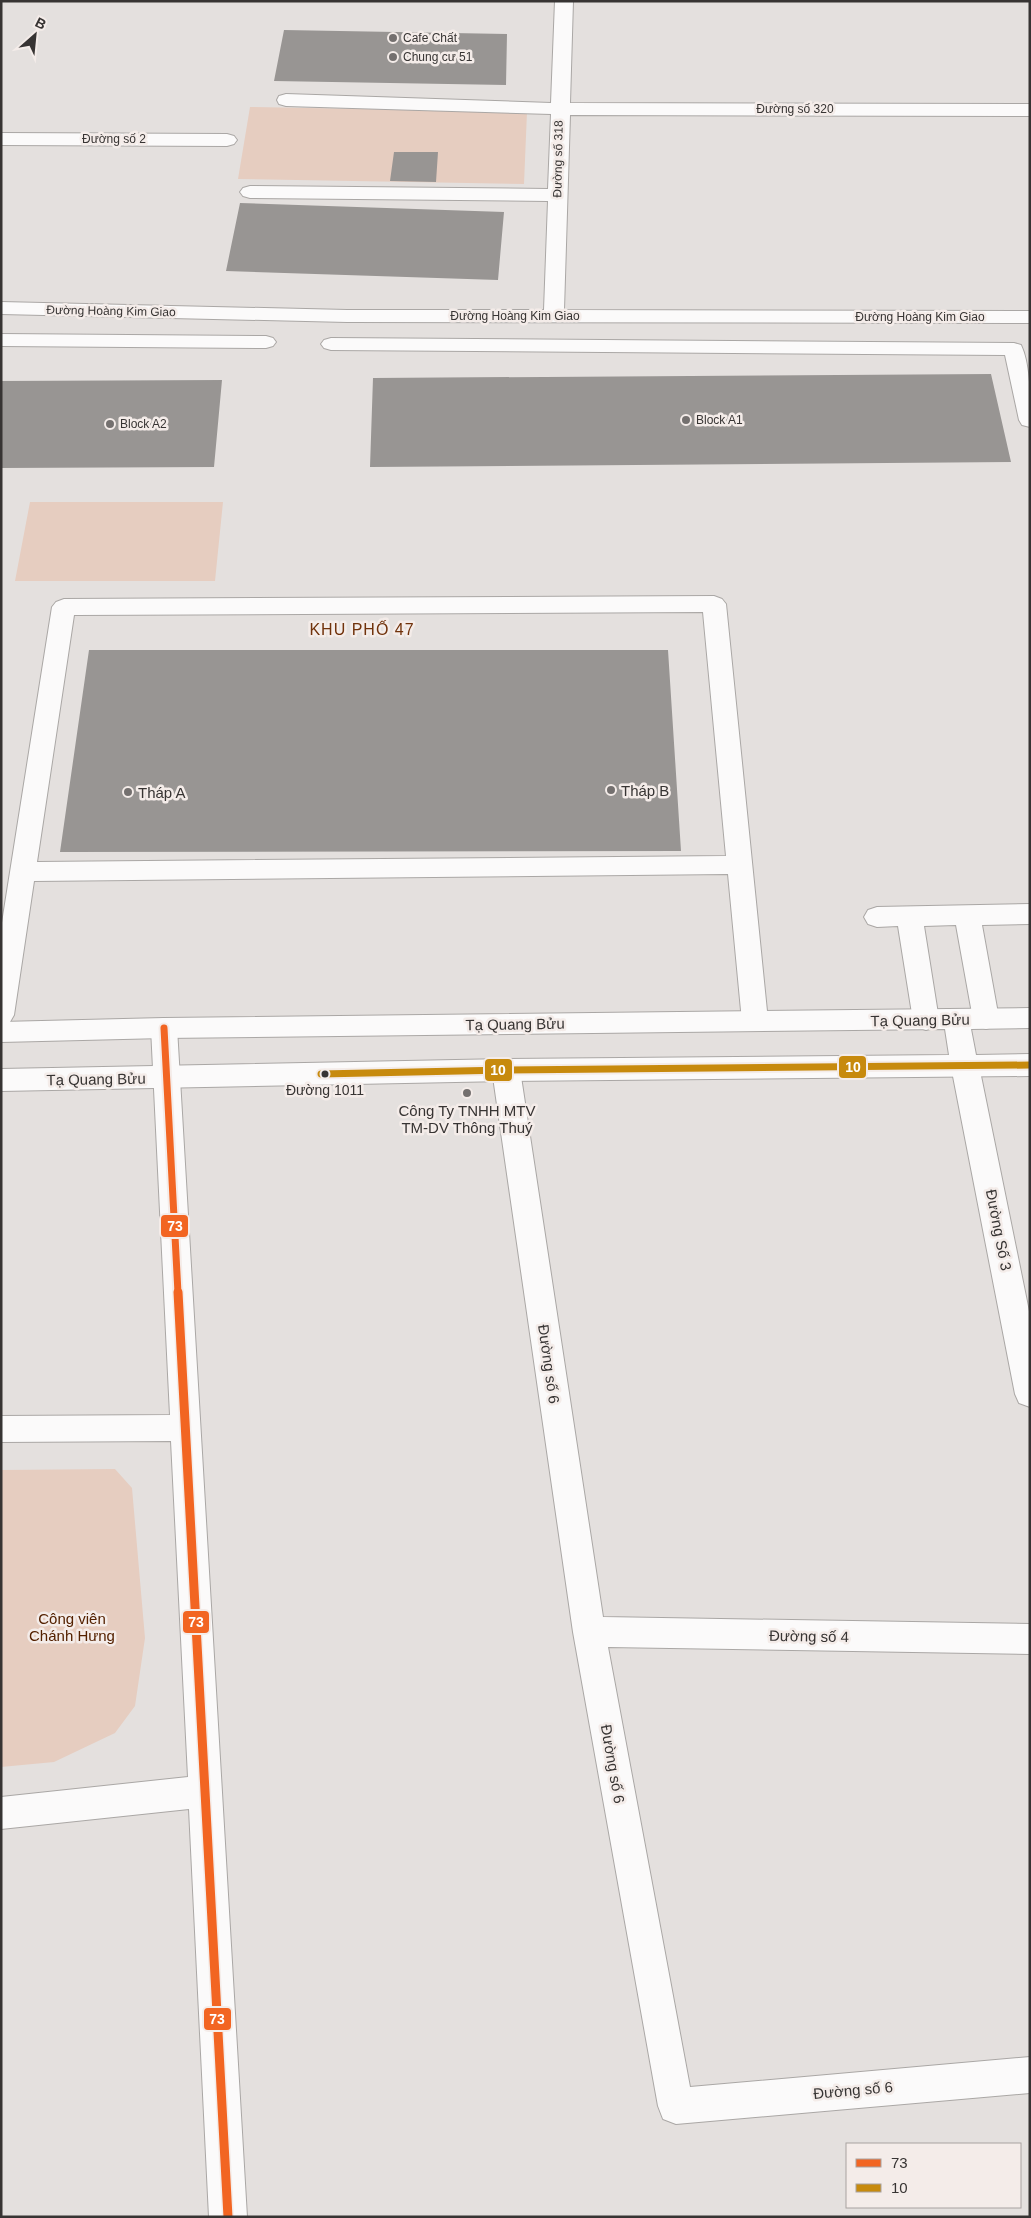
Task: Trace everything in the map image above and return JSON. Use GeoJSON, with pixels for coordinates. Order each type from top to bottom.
{"type":"FeatureCollection","features":[{"type":"Feature","properties":{"kind":"street","name":"Đường số 318"},"geometry":{"type":"LineString","coordinates":[[554,316],[559,109],[564,1]]}},
{"type":"Feature","properties":{"kind":"street","name":"Đường số 320"},"geometry":{"type":"LineString","coordinates":[[286,100],[559,109],[1030,110]]}},
{"type":"Feature","properties":{"kind":"street","name":"Đường số 2"},"geometry":{"type":"LineString","coordinates":[[1,139],[226,140]]}},
{"type":"Feature","properties":{"kind":"street"},"geometry":{"type":"LineString","coordinates":[[250,192],[557,195]]}},
{"type":"Feature","properties":{"kind":"street","name":"Đường Hoàng Kim Giao"},"geometry":{"type":"LineString","coordinates":[[1,308],[347,316],[1030,317]]}},
{"type":"Feature","properties":{"kind":"street"},"geometry":{"type":"LineString","coordinates":[[1,340],[266,342]]}},
{"type":"Feature","properties":{"kind":"street"},"geometry":{"type":"LineString","coordinates":[[331,344],[1014,350],[1030,420]]}},
{"type":"Feature","properties":{"kind":"street"},"geometry":{"type":"LineString","coordinates":[[1,1015],[64,607],[714,604],[755,1021]]}},
{"type":"Feature","properties":{"kind":"street"},"geometry":{"type":"LineString","coordinates":[[23,872],[740,865]]}},
{"type":"Feature","properties":{"kind":"street"},"geometry":{"type":"LineString","coordinates":[[876,917],[1030,914]]}},
{"type":"Feature","properties":{"kind":"street"},"geometry":{"type":"LineString","coordinates":[[967,916],[986,1019]]}},
{"type":"Feature","properties":{"kind":"street"},"geometry":{"type":"LineString","coordinates":[[910,917],[926,1020]]}},
{"type":"Feature","properties":{"kind":"street","name":"Tạ Quang Bửu"},"geometry":{"type":"LineString","coordinates":[[1,1032],[164,1028],[1030,1018]]}},
{"type":"Feature","properties":{"kind":"street","name":"Đường Số 3"},"geometry":{"type":"LineString","coordinates":[[956,1019],[1030,1394]]}},
{"type":"Feature","properties":{"kind":"street"},"geometry":{"type":"LineString","coordinates":[[164,1028],[228,2217]]}},
{"type":"Feature","properties":{"kind":"street","name":"Tạ Quang Bửu"},"geometry":{"type":"LineString","coordinates":[[1,1080],[506,1070],[1030,1064]]}},
{"type":"Feature","properties":{"kind":"street","name":"Đường số 6"},"geometry":{"type":"LineString","coordinates":[[506,1070],[589,1632],[676,2106],[1030,2075]]}},
{"type":"Feature","properties":{"kind":"street"},"geometry":{"type":"LineString","coordinates":[[1,1429],[186,1428]]}},
{"type":"Feature","properties":{"kind":"street","name":"Đường số 4"},"geometry":{"type":"LineString","coordinates":[[589,1632],[1030,1639]]}},
{"type":"Feature","properties":{"kind":"street"},"geometry":{"type":"LineString","coordinates":[[1,1813],[206,1791]]}},
{"type":"Feature","properties":{"kind":"green space"},"geometry":{"type":"Polygon","coordinates":[[[250,107],[527,112],[524,184],[238,179],[250,107]]]}},
{"type":"Feature","properties":{"kind":"green space"},"geometry":{"type":"Polygon","coordinates":[[[30,502],[223,502],[215,581],[15,581],[30,502]]]}},
{"type":"Feature","properties":{"kind":"green space","name":"Công viên Chánh Hưng"},"geometry":{"type":"Polygon","coordinates":[[[115,1469],[132,1488],[145,1638],[135,1706],[115,1733],[54,1762],[1,1767],[1,1470],[115,1469]]]}},
{"type":"Feature","properties":{"kind":"building","name":"Chung cư 51"},"geometry":{"type":"Polygon","coordinates":[[[284,30],[507,34],[506,85],[274,81],[284,30]]]}},
{"type":"Feature","properties":{"kind":"building"},"geometry":{"type":"Polygon","coordinates":[[[394,152],[438,152],[436,182],[390,181],[394,152]]]}},
{"type":"Feature","properties":{"kind":"building"},"geometry":{"type":"Polygon","coordinates":[[[240,203],[504,212],[498,280],[226,271],[240,203]]]}},
{"type":"Feature","properties":{"kind":"building","name":"Block A1"},"geometry":{"type":"Polygon","coordinates":[[[991,374],[1011,462],[370,467],[373,378],[991,374]]]}},
{"type":"Feature","properties":{"kind":"building","name":"Block A2"},"geometry":{"type":"Polygon","coordinates":[[[222,380],[214,467],[1,468],[1,381],[222,380]]]}},
{"type":"Feature","properties":{"kind":"building"},"geometry":{"type":"Polygon","coordinates":[[[89,650],[668,650],[681,851],[60,852],[89,650]]]}},
{"type":"Feature","properties":{"kind":"transit line","name":"73"},"geometry":{"type":"LineString","coordinates":[[164,1028],[228,2217]]}},
{"type":"Feature","properties":{"kind":"transit line","name":"10"},"geometry":{"type":"LineString","coordinates":[[321,1074],[506,1070],[1030,1065]]}},
{"type":"Feature","properties":{"kind":"place","name":"Cafe Chất"},"geometry":{"type":"Point","coordinates":[393,38]}},
{"type":"Feature","properties":{"kind":"place","name":"Chung cư 51"},"geometry":{"type":"Point","coordinates":[393,57]}},
{"type":"Feature","properties":{"kind":"place","name":"Block A1"},"geometry":{"type":"Point","coordinates":[686,420]}},
{"type":"Feature","properties":{"kind":"place","name":"Block A2"},"geometry":{"type":"Point","coordinates":[110,424]}},
{"type":"Feature","properties":{"kind":"place","name":"Tháp B"},"geometry":{"type":"Point","coordinates":[611,790]}},
{"type":"Feature","properties":{"kind":"place","name":"Tháp A"},"geometry":{"type":"Point","coordinates":[128,792]}},
{"type":"Feature","properties":{"kind":"place","name":"Đường 1011"},"geometry":{"type":"Point","coordinates":[325,1074]}},
{"type":"Feature","properties":{"kind":"place","name":"Công Ty TNHH MTV TM-DV Thông Thuý"},"geometry":{"type":"Point","coordinates":[467,1093]}},
{"type":"Feature","properties":{"kind":"district","name":"KHU PHỐ 47"},"geometry":{"type":"Point","coordinates":[362,629]}}]}
